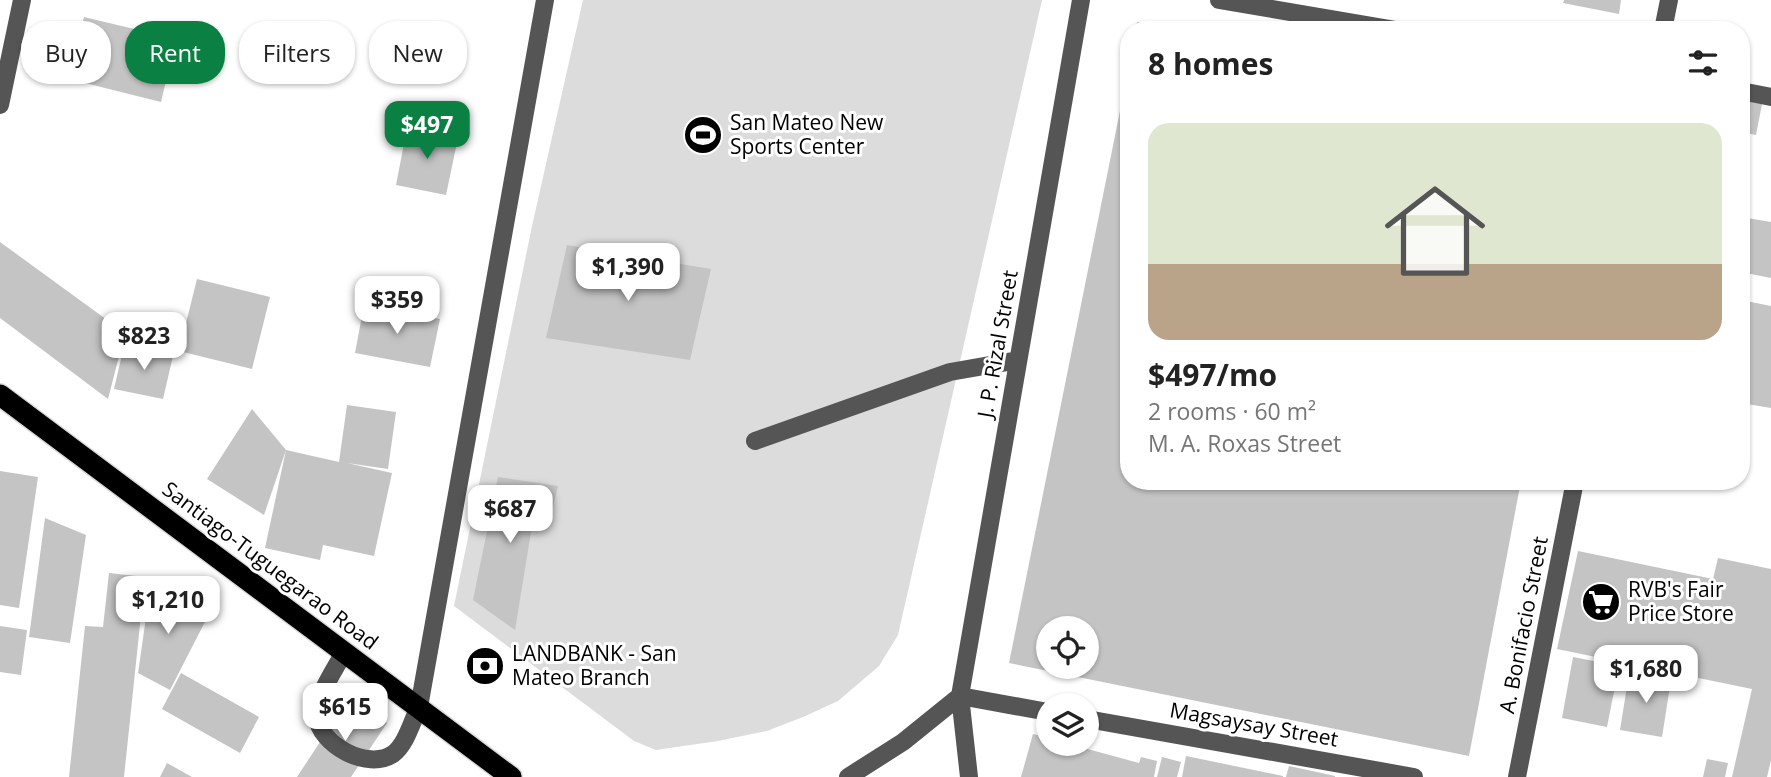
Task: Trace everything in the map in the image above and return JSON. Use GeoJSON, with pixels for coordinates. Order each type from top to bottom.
{"type":"FeatureCollection","features":[{"type":"Feature","properties":{"kind":"highway","name":"Santiago-Tuguegarao Road"},"geometry":{"type":"LineString","coordinates":[[0,395],[511,777]]}},
{"type":"Feature","properties":{"kind":"street"},"geometry":{"type":"LineString","coordinates":[[0,105],[22,0]]}},
{"type":"Feature","properties":{"kind":"street"},"geometry":{"type":"LineString","coordinates":[[344,652],[318,707],[320,726],[327,738],[355,755],[367,759],[385,758],[400,746],[419,707],[545,0]]}},
{"type":"Feature","properties":{"kind":"street","name":"J. P. Rizal Street"},"geometry":{"type":"LineString","coordinates":[[970,777],[960,696],[1081,0]]}},
{"type":"Feature","properties":{"kind":"street"},"geometry":{"type":"LineString","coordinates":[[1219,0],[1343,21]]}},
{"type":"Feature","properties":{"kind":"street"},"geometry":{"type":"LineString","coordinates":[[1665,21],[1669,0]]}},
{"type":"Feature","properties":{"kind":"street"},"geometry":{"type":"LineString","coordinates":[[1750,93],[1771,97]]}},
{"type":"Feature","properties":{"kind":"street"},"geometry":{"type":"LineString","coordinates":[[755,442],[950,372],[1018,360]]}},
{"type":"Feature","properties":{"kind":"street","name":"A. Bonifacio Street"},"geometry":{"type":"LineString","coordinates":[[1517,777],[1573,490]]}},
{"type":"Feature","properties":{"kind":"street"},"geometry":{"type":"LineString","coordinates":[[848,777],[903,742],[960,696],[1036,710]]}},
{"type":"Feature","properties":{"kind":"street","name":"Magsaysay Street"},"geometry":{"type":"LineString","coordinates":[[1099,721],[1414,777]]}},
{"type":"Feature","properties":{"kind":"shaded area"},"geometry":{"type":"Polygon","coordinates":[[[583,0],[1042,0],[898,635],[879,666],[838,701],[767,731],[656,750],[634,741],[454,606],[532,226],[583,0]]]}},
{"type":"Feature","properties":{"kind":"building"},"geometry":{"type":"Polygon","coordinates":[[[1564,0],[1621,0],[1619,14],[1563,3],[1564,0]]]}},
{"type":"Feature","properties":{"kind":"building"},"geometry":{"type":"Polygon","coordinates":[[[84,17],[101,21],[83,21],[84,17]]]}},
{"type":"Feature","properties":{"kind":"building"},"geometry":{"type":"Polygon","coordinates":[[[111,23],[125,27],[125,84],[165,84],[161,102],[89,84],[111,84],[111,23]]]}},
{"type":"Feature","properties":{"kind":"building"},"geometry":{"type":"Polygon","coordinates":[[[1750,101],[1762,104],[1756,135],[1750,134],[1750,101]]]}},
{"type":"Feature","properties":{"kind":"building"},"geometry":{"type":"Polygon","coordinates":[[[1120,111],[1120,490],[1519,490],[1469,756],[1088,679],[1099,679],[1099,616],[1036,616],[1036,668],[1009,663],[1120,111]]]}},
{"type":"Feature","properties":{"kind":"building"},"geometry":{"type":"Polygon","coordinates":[[[407,128],[458,138],[446,195],[396,185],[407,128]]]}},
{"type":"Feature","properties":{"kind":"building"},"geometry":{"type":"Polygon","coordinates":[[[1750,218],[1771,222],[1771,278],[1750,274],[1750,218]]]}},
{"type":"Feature","properties":{"kind":"building"},"geometry":{"type":"Polygon","coordinates":[[[0,242],[125,333],[108,399],[0,318],[0,242]]]}},
{"type":"Feature","properties":{"kind":"building"},"geometry":{"type":"Polygon","coordinates":[[[567,245],[711,269],[690,360],[546,338],[567,245]]]}},
{"type":"Feature","properties":{"kind":"building"},"geometry":{"type":"Polygon","coordinates":[[[197,279],[270,297],[252,369],[179,351],[197,279]]]}},
{"type":"Feature","properties":{"kind":"building"},"geometry":{"type":"Polygon","coordinates":[[[1750,302],[1771,306],[1771,408],[1750,404],[1750,302]]]}},
{"type":"Feature","properties":{"kind":"building"},"geometry":{"type":"Polygon","coordinates":[[[364,305],[440,319],[430,367],[355,353],[364,305]]]}},
{"type":"Feature","properties":{"kind":"building"},"geometry":{"type":"Polygon","coordinates":[[[124,346],[173,356],[163,399],[114,389],[124,346]]]}},
{"type":"Feature","properties":{"kind":"building"},"geometry":{"type":"Polygon","coordinates":[[[347,405],[396,412],[388,469],[347,463],[392,473],[374,556],[323,545],[320,560],[265,548],[286,450],[339,462],[347,405]]]}},
{"type":"Feature","properties":{"kind":"building"},"geometry":{"type":"Polygon","coordinates":[[[252,409],[286,450],[264,515],[207,479],[252,409]]]}},
{"type":"Feature","properties":{"kind":"building"},"geometry":{"type":"Polygon","coordinates":[[[0,471],[38,477],[19,608],[0,605],[0,471]]]}},
{"type":"Feature","properties":{"kind":"building"},"geometry":{"type":"Polygon","coordinates":[[[498,477],[558,486],[549,522],[533,520],[515,630],[473,600],[498,477]]]}},
{"type":"Feature","properties":{"kind":"building"},"geometry":{"type":"Polygon","coordinates":[[[45,518],[86,535],[70,643],[29,637],[45,518]]]}},
{"type":"Feature","properties":{"kind":"building"},"geometry":{"type":"Polygon","coordinates":[[[1578,551],[1713,579],[1718,558],[1771,569],[1771,760],[1767,777],[1732,777],[1752,689],[1557,649],[1578,551]]]}},
{"type":"Feature","properties":{"kind":"building"},"geometry":{"type":"Polygon","coordinates":[[[109,573],[145,577],[124,777],[69,777],[85,626],[103,627],[109,573]]]}},
{"type":"Feature","properties":{"kind":"building"},"geometry":{"type":"Polygon","coordinates":[[[151,583],[209,614],[170,690],[138,673],[151,583]]]}},
{"type":"Feature","properties":{"kind":"building"},"geometry":{"type":"Polygon","coordinates":[[[0,626],[27,630],[21,675],[0,672],[0,626]]]}},
{"type":"Feature","properties":{"kind":"building"},"geometry":{"type":"Polygon","coordinates":[[[1573,657],[1619,666],[1607,727],[1562,718],[1573,657]]]}},
{"type":"Feature","properties":{"kind":"building"},"geometry":{"type":"Polygon","coordinates":[[[181,673],[259,717],[240,753],[162,709],[181,673]]]}},
{"type":"Feature","properties":{"kind":"building"},"geometry":{"type":"Polygon","coordinates":[[[1629,674],[1671,680],[1662,737],[1620,730],[1629,674]]]}},
{"type":"Feature","properties":{"kind":"building"},"geometry":{"type":"Polygon","coordinates":[[[349,698],[387,723],[351,777],[297,777],[349,698]]]}},
{"type":"Feature","properties":{"kind":"building"},"geometry":{"type":"Polygon","coordinates":[[[1033,734],[1036,735],[1036,756],[1099,756],[1099,752],[1139,763],[1141,757],[1157,761],[1154,777],[1021,777],[1033,734]]]}},
{"type":"Feature","properties":{"kind":"building"},"geometry":{"type":"Polygon","coordinates":[[[1186,756],[1283,776],[1283,777],[1182,777],[1186,756]]]}},
{"type":"Feature","properties":{"kind":"building"},"geometry":{"type":"Polygon","coordinates":[[[1162,757],[1181,762],[1177,777],[1157,777],[1162,757]]]}},
{"type":"Feature","properties":{"kind":"building"},"geometry":{"type":"Polygon","coordinates":[[[1707,759],[1728,763],[1725,777],[1703,777],[1707,759]]]}},
{"type":"Feature","properties":{"kind":"building"},"geometry":{"type":"Polygon","coordinates":[[[167,763],[192,777],[160,777],[167,763]]]}},
{"type":"Feature","properties":{"kind":"building"},"geometry":{"type":"Polygon","coordinates":[[[1289,766],[1335,776],[1335,777],[1286,777],[1289,766]]]}},
{"type":"Feature","properties":{"kind":"place","name":"San Mateo New Sports Center"},"geometry":{"type":"Point","coordinates":[703,135]}},
{"type":"Feature","properties":{"kind":"place","name":"RVB's Fair Price Store"},"geometry":{"type":"Point","coordinates":[1601,602]}},
{"type":"Feature","properties":{"kind":"place","name":"LANDBANK - San Mateo Branch"},"geometry":{"type":"Point","coordinates":[485,666]}}]}
